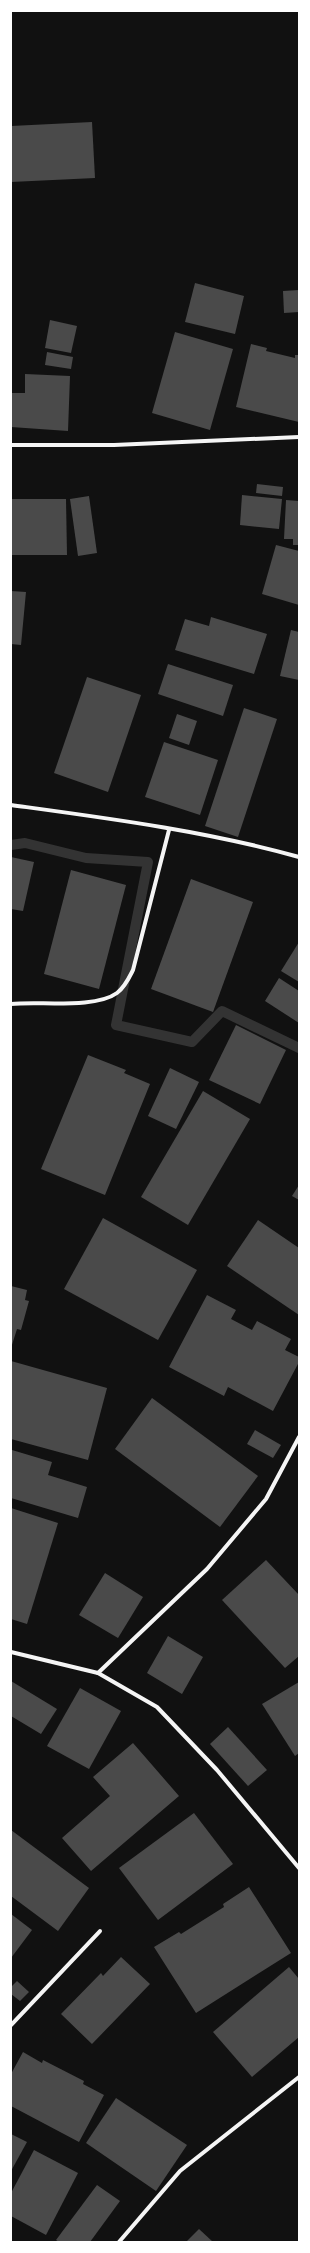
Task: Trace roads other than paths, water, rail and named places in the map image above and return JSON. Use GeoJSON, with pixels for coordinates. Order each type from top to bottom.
{"type":"FeatureCollection","features":[{"type":"Feature","properties":{"kind":"street"},"geometry":{"type":"LineString","coordinates":[[11,445],[114,445],[299,437]]}},
{"type":"Feature","properties":{"kind":"street"},"geometry":{"type":"LineString","coordinates":[[11,805],[97,816],[267,848],[299,857]]}},
{"type":"Feature","properties":{"kind":"street"},"geometry":{"type":"LineString","coordinates":[[11,1004],[69,1003],[103,1000],[117,993],[127,982],[133,970],[169,830]]}},
{"type":"Feature","properties":{"kind":"street"},"geometry":{"type":"LineString","coordinates":[[98,1673],[212,1564],[266,1499],[299,1437]]}},
{"type":"Feature","properties":{"kind":"street"},"geometry":{"type":"LineString","coordinates":[[11,1652],[98,1673],[157,1708],[217,1770],[299,1868]]}},
{"type":"Feature","properties":{"kind":"street"},"geometry":{"type":"LineString","coordinates":[[11,2025],[100,1931]]}},
{"type":"Feature","properties":{"kind":"street"},"geometry":{"type":"LineString","coordinates":[[119,2242],[180,2171],[299,2076]]}},
{"type":"Feature","properties":{"kind":"waterway"},"geometry":{"type":"LineString","coordinates":[[11,845],[25,843],[86,858],[148,862],[116,1025],[192,1042],[222,1011],[299,1048]]}}]}
